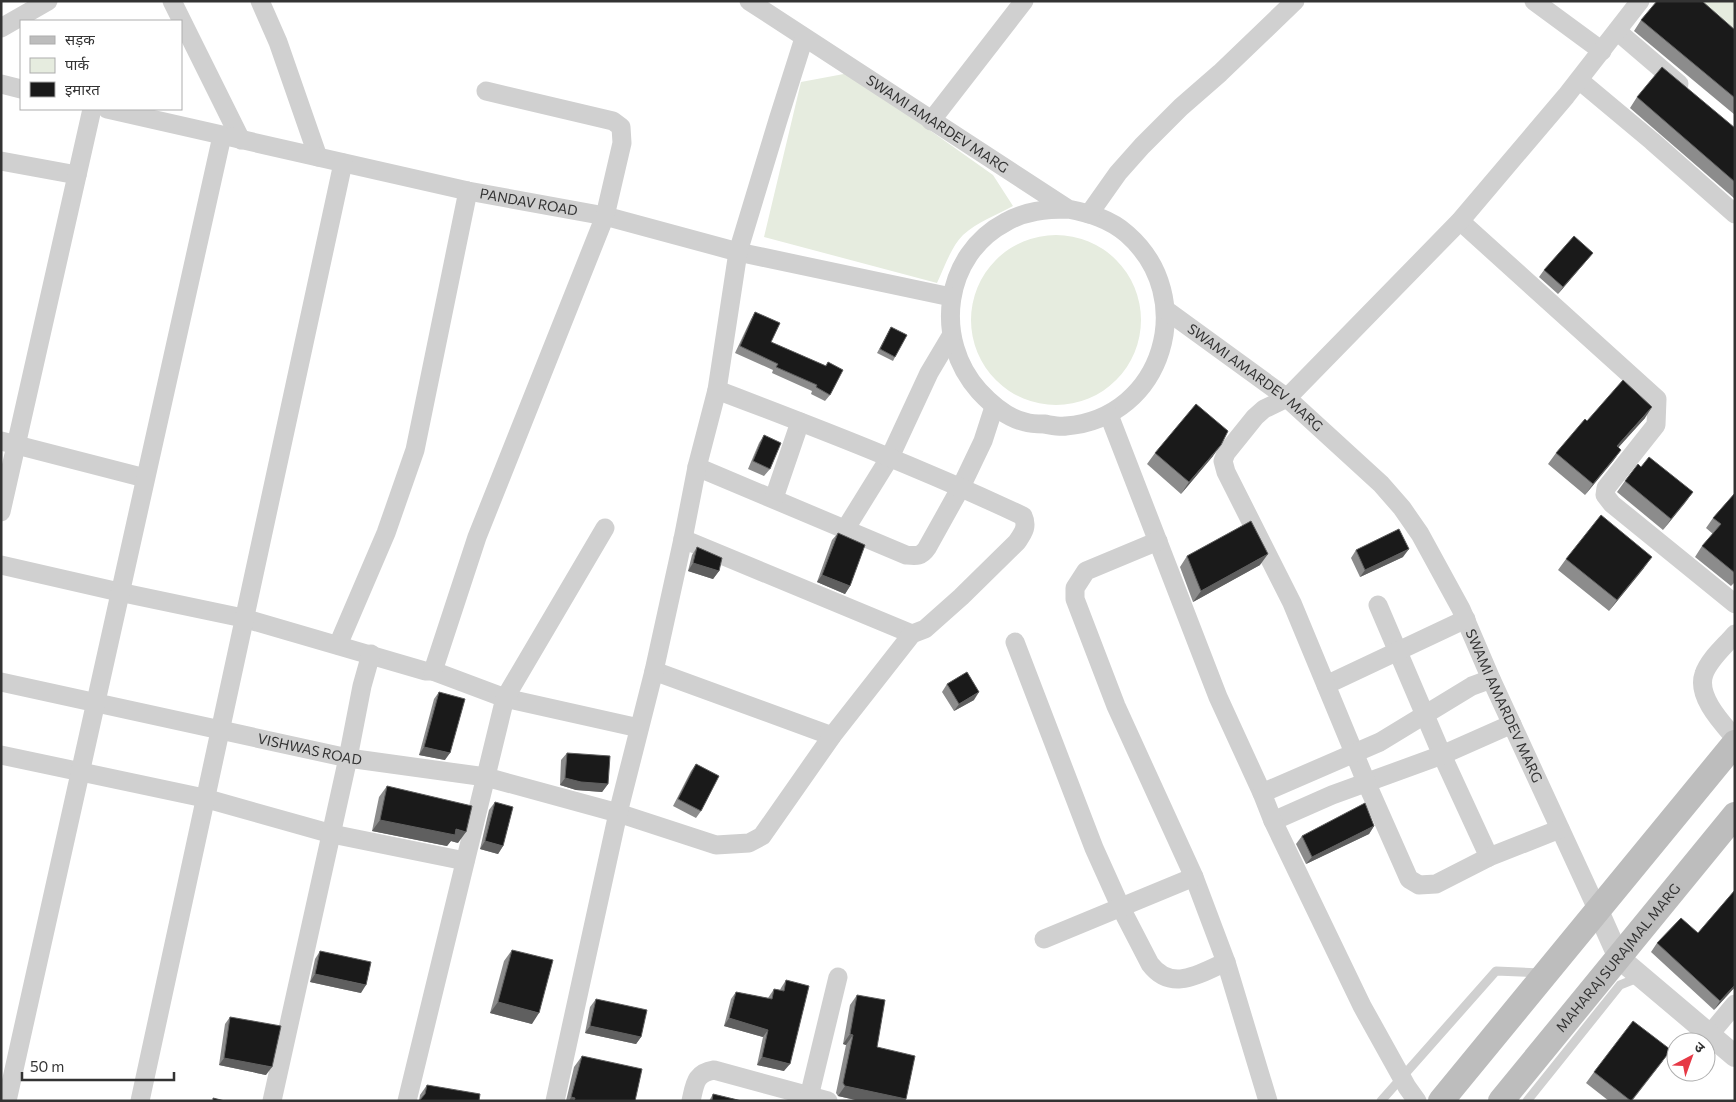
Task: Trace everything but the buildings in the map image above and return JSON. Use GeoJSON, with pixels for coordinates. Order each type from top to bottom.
{"type":"FeatureCollection","features":[{"type":"Feature","properties":{"kind":"main road"},"geometry":{"type":"LineString","coordinates":[[1441,1101],[1735,743]]}},
{"type":"Feature","properties":{"kind":"main road","name":"MAHARAJ SURAJMAL MARG"},"geometry":{"type":"LineString","coordinates":[[1501,1101],[1735,815]]}},
{"type":"Feature","properties":{"kind":"street"},"geometry":{"type":"LineString","coordinates":[[1,28],[48,1]]}},
{"type":"Feature","properties":{"kind":"street"},"geometry":{"type":"LineString","coordinates":[[172,1],[181,20]]}},
{"type":"Feature","properties":{"kind":"street"},"geometry":{"type":"LineString","coordinates":[[260,1],[278,42],[318,157]]}},
{"type":"Feature","properties":{"kind":"street","name":"SWAMI AMARDEV MARG"},"geometry":{"type":"LineString","coordinates":[[749,1],[1068,209],[1110,222],[1127,234],[1149,259],[1160,281],[1166,310],[1288,398],[1380,484],[1402,508],[1420,534],[1466,619],[1491,679],[1598,911]]}},
{"type":"Feature","properties":{"kind":"street"},"geometry":{"type":"LineString","coordinates":[[931,121],[1024,1]]}},
{"type":"Feature","properties":{"kind":"street"},"geometry":{"type":"LineString","coordinates":[[1089,214],[1118,173],[1142,146],[1295,1]]}},
{"type":"Feature","properties":{"kind":"street"},"geometry":{"type":"LineString","coordinates":[[1534,1],[1602,51]]}},
{"type":"Feature","properties":{"kind":"street"},"geometry":{"type":"LineString","coordinates":[[1560,829],[1490,857],[1436,884],[1419,885],[1410,879],[1367,784],[1292,603],[1226,472],[1223,460],[1226,453],[1255,417],[1264,409],[1288,398],[1460,221],[1579,80],[1640,1]]}},
{"type":"Feature","properties":{"kind":"street"},"geometry":{"type":"LineString","coordinates":[[182,21],[241,140]]}},
{"type":"Feature","properties":{"kind":"street"},"geometry":{"type":"LineString","coordinates":[[1617,31],[1691,93]]}},
{"type":"Feature","properties":{"kind":"street"},"geometry":{"type":"LineString","coordinates":[[554,1101],[618,813],[654,671],[697,467],[717,390],[738,252],[804,38]]}},
{"type":"Feature","properties":{"kind":"street"},"geometry":{"type":"LineString","coordinates":[[1579,80],[1735,214]]}},
{"type":"Feature","properties":{"kind":"street"},"geometry":{"type":"LineString","coordinates":[[1,84],[20,89]]}},
{"type":"Feature","properties":{"kind":"street"},"geometry":{"type":"LineString","coordinates":[[433,672],[477,537],[605,216],[622,143],[621,127],[613,121],[486,92]]}},
{"type":"Feature","properties":{"kind":"street"},"geometry":{"type":"LineString","coordinates":[[1,512],[9,442],[92,110]]}},
{"type":"Feature","properties":{"kind":"street","name":"PANDAV ROAD"},"geometry":{"type":"LineString","coordinates":[[111,110],[468,191],[605,216],[738,252],[951,297]]}},
{"type":"Feature","properties":{"kind":"street"},"geometry":{"type":"LineString","coordinates":[[7,1101],[222,136]]}},
{"type":"Feature","properties":{"kind":"street"},"geometry":{"type":"LineString","coordinates":[[1,161],[77,175]]}},
{"type":"Feature","properties":{"kind":"street"},"geometry":{"type":"LineString","coordinates":[[140,1101],[243,618],[344,163]]}},
{"type":"Feature","properties":{"kind":"street"},"geometry":{"type":"LineString","coordinates":[[338,645],[386,533],[415,450],[468,191]]}},
{"type":"Feature","properties":{"kind":"street"},"geometry":{"type":"LineString","coordinates":[[1068,209],[1029,213],[1006,222],[989,233],[974,248],[960,271],[951,297],[951,336],[955,352],[971,382],[994,407],[1024,422],[1066,426],[1108,415],[1137,393],[1152,372],[1165,335],[1166,310]]}},
{"type":"Feature","properties":{"kind":"street"},"geometry":{"type":"LineString","coordinates":[[1460,221],[1656,400],[1656,425],[1606,488],[1605,496],[1612,504],[1735,604]]}},
{"type":"Feature","properties":{"kind":"street"},"geometry":{"type":"LineString","coordinates":[[846,528],[890,457],[929,373],[951,336]]}},
{"type":"Feature","properties":{"kind":"street"},"geometry":{"type":"LineString","coordinates":[[683,540],[912,634],[925,629],[1018,542],[1026,523],[1023,516],[961,486],[717,390]]}},
{"type":"Feature","properties":{"kind":"street"},"geometry":{"type":"LineString","coordinates":[[697,467],[846,528],[906,555],[917,556],[923,554],[927,548],[961,486],[983,441],[994,407]]}},
{"type":"Feature","properties":{"kind":"street"},"geometry":{"type":"LineString","coordinates":[[1108,415],[1218,696],[1273,821],[1362,1006],[1401,1077],[1417,1101]]}},
{"type":"Feature","properties":{"kind":"street"},"geometry":{"type":"LineString","coordinates":[[774,498],[800,422]]}},
{"type":"Feature","properties":{"kind":"street"},"geometry":{"type":"LineString","coordinates":[[9,442],[145,478]]}},
{"type":"Feature","properties":{"kind":"street"},"geometry":{"type":"LineString","coordinates":[[407,1101],[505,698],[605,528]]}},
{"type":"Feature","properties":{"kind":"street"},"geometry":{"type":"LineString","coordinates":[[1158,541],[1086,571],[1074,588],[1076,599],[1116,706],[1194,877],[1226,962],[1268,1101]]}},
{"type":"Feature","properties":{"kind":"street"},"geometry":{"type":"LineString","coordinates":[[1,565],[243,618],[433,672],[505,698],[639,728]]}},
{"type":"Feature","properties":{"kind":"street"},"geometry":{"type":"LineString","coordinates":[[1378,605],[1442,755],[1490,857]]}},
{"type":"Feature","properties":{"kind":"street"},"geometry":{"type":"LineString","coordinates":[[1326,685],[1466,619]]}},
{"type":"Feature","properties":{"kind":"street","name":"VISHWAS ROAD"},"geometry":{"type":"LineString","coordinates":[[1,682],[348,758],[486,777],[618,813],[716,845],[749,843],[762,836],[832,736],[912,634]]}},
{"type":"Feature","properties":{"kind":"street"},"geometry":{"type":"LineString","coordinates":[[1735,634],[1712,660],[1703,674],[1703,686],[1707,702],[1735,738]]}},
{"type":"Feature","properties":{"kind":"street"},"geometry":{"type":"LineString","coordinates":[[1015,642],[1094,848],[1121,908],[1150,964],[1164,977],[1186,979],[1226,962]]}},
{"type":"Feature","properties":{"kind":"street"},"geometry":{"type":"LineString","coordinates":[[272,1101],[332,834],[362,686],[371,654]]}},
{"type":"Feature","properties":{"kind":"street"},"geometry":{"type":"LineString","coordinates":[[654,671],[832,736]]}},
{"type":"Feature","properties":{"kind":"street"},"geometry":{"type":"LineString","coordinates":[[1262,793],[1380,742],[1426,716],[1472,686],[1491,679]]}},
{"type":"Feature","properties":{"kind":"street"},"geometry":{"type":"LineString","coordinates":[[1273,821],[1332,795],[1367,784],[1442,755],[1512,724]]}},
{"type":"Feature","properties":{"kind":"street"},"geometry":{"type":"LineString","coordinates":[[1,755],[204,798],[332,834],[465,861]]}},
{"type":"Feature","properties":{"kind":"street"},"geometry":{"type":"LineString","coordinates":[[1044,938],[1194,877]]}},
{"type":"Feature","properties":{"kind":"street"},"geometry":{"type":"LineString","coordinates":[[1598,911],[1619,958],[1708,1032]]}},
{"type":"Feature","properties":{"kind":"street"},"geometry":{"type":"LineString","coordinates":[[809,1098],[838,977]]}},
{"type":"Feature","properties":{"kind":"street"},"geometry":{"type":"LineString","coordinates":[[1712,1032],[1735,1004]]}},
{"type":"Feature","properties":{"kind":"street"},"geometry":{"type":"LineString","coordinates":[[1716,1039],[1735,1056]]}},
{"type":"Feature","properties":{"kind":"street"},"geometry":{"type":"LineString","coordinates":[[691,1101],[698,1077],[704,1072],[714,1070],[809,1098],[828,1101]]}},
{"type":"Feature","properties":{"kind":"lane"},"geometry":{"type":"LineString","coordinates":[[1381,1101],[1496,971],[1546,974]]}},
{"type":"Feature","properties":{"kind":"lane"},"geometry":{"type":"LineString","coordinates":[[1528,1101],[1620,984],[1641,977]]}},
{"type":"Feature","properties":{"kind":"green space"},"geometry":{"type":"Polygon","coordinates":[[[1698,1],[1735,1],[1735,33],[1698,1]]]}},
{"type":"Feature","properties":{"kind":"green space"},"geometry":{"type":"Polygon","coordinates":[[[849,73],[993,175],[1013,206],[981,222],[963,235],[951,252],[937,283],[764,237],[801,82],[849,73]]]}},
{"type":"Feature","properties":{"kind":"green space"},"geometry":{"type":"Polygon","coordinates":[[[1048,235],[1064,235],[1089,241],[1110,254],[1122,266],[1135,287],[1141,320],[1135,353],[1122,374],[1110,386],[1089,399],[1064,405],[1048,405],[1023,399],[1002,386],[990,374],[977,353],[971,328],[971,312],[977,287],[990,266],[1002,254],[1023,241],[1048,235]]]}}]}
